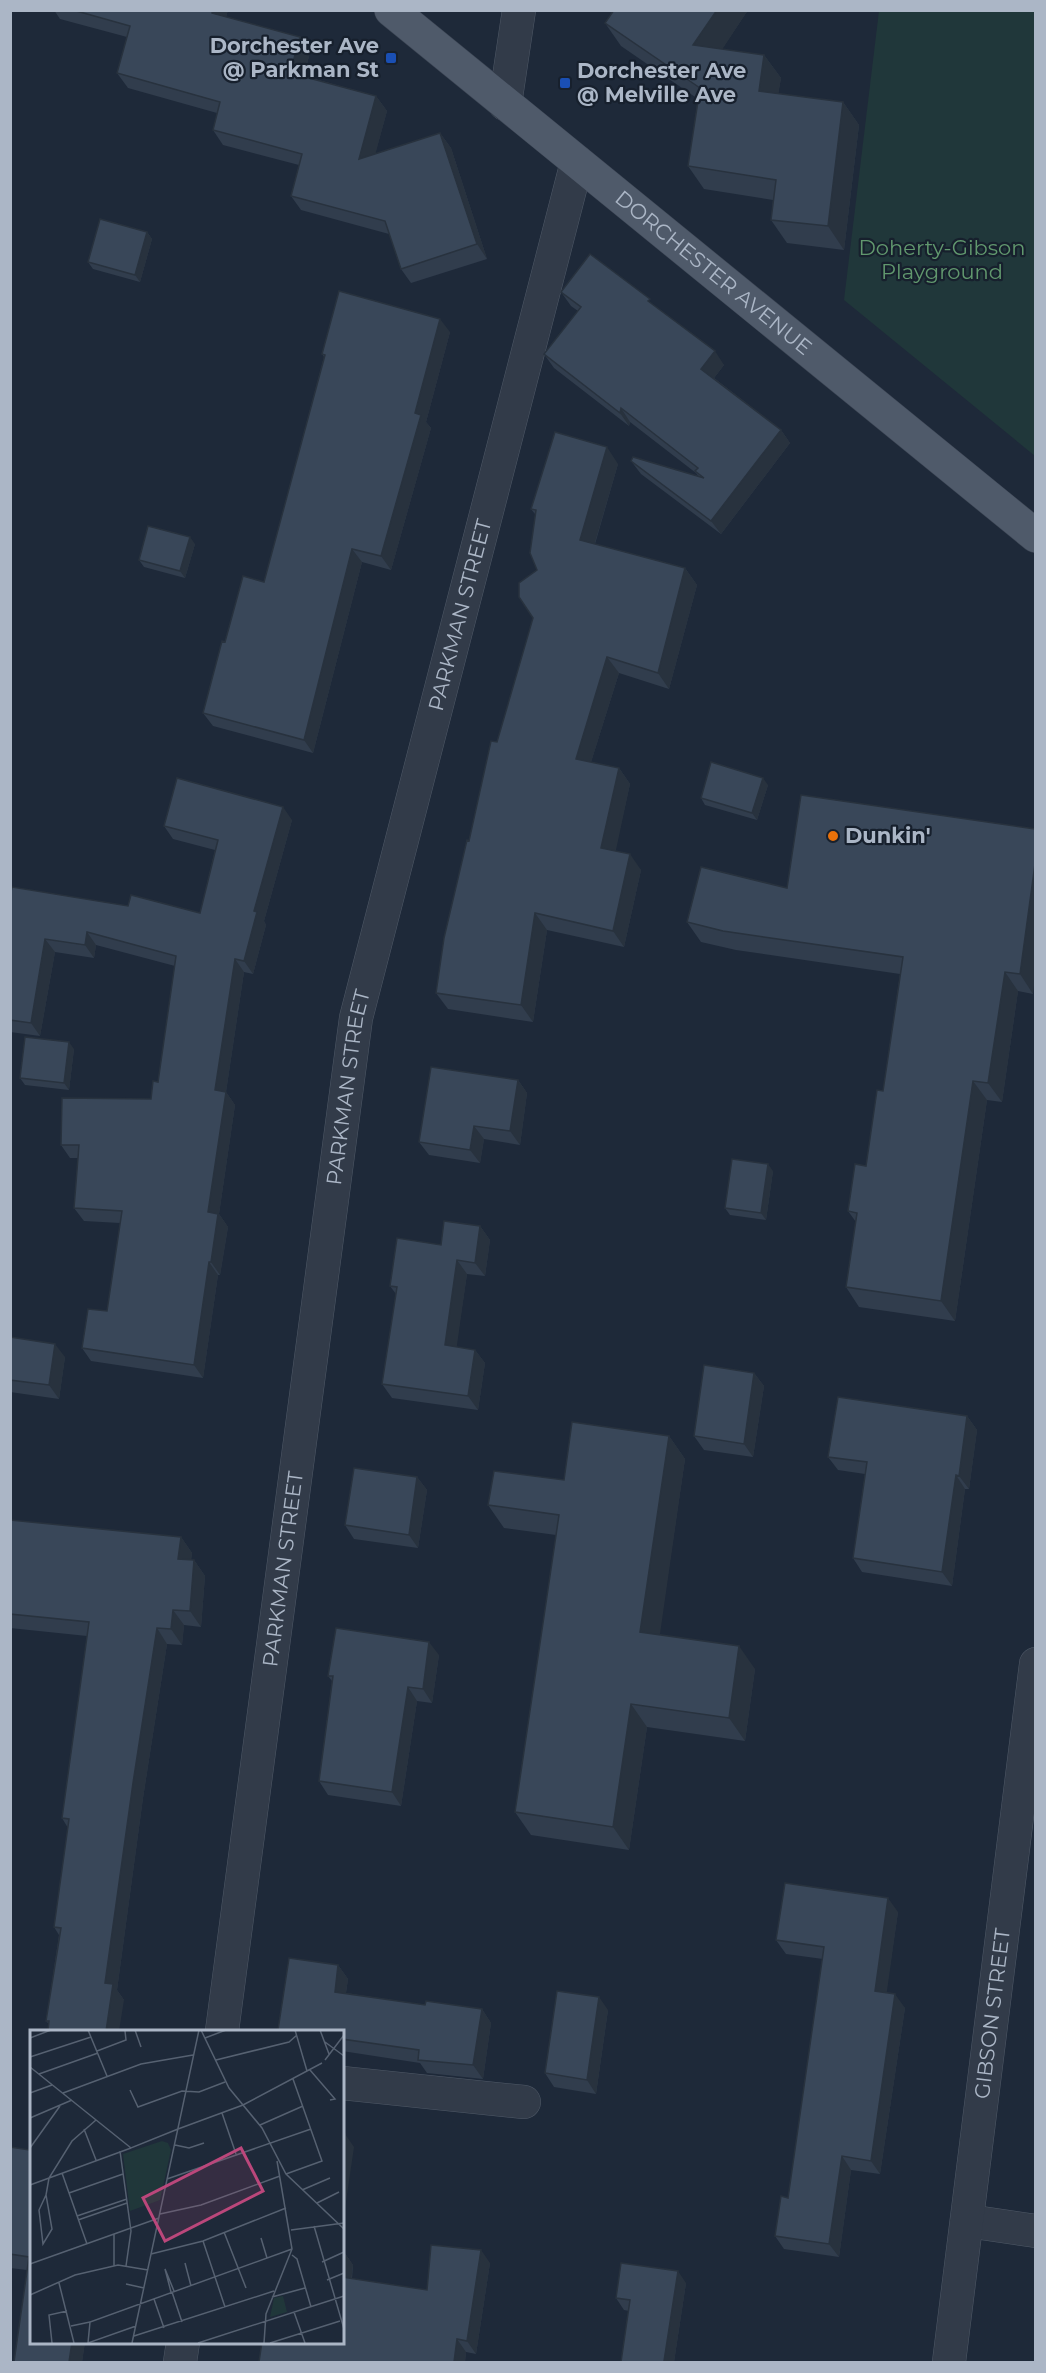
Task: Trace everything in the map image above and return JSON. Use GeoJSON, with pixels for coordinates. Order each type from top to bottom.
{"type":"FeatureCollection","features":[{"type":"Feature","properties":{"kind":"main road","name":"DORCHESTER AVENUE"},"geometry":{"type":"LineString","coordinates":[[391,10],[1035,536]]}},
{"type":"Feature","properties":{"kind":"street"},"geometry":{"type":"LineString","coordinates":[[505,104],[519,10]]}},
{"type":"Feature","properties":{"kind":"street","name":"PARKMAN STREET"},"geometry":{"type":"LineString","coordinates":[[222,2030],[356,1018],[577,162]]}},
{"type":"Feature","properties":{"kind":"street","name":"GIBSON STREET"},"geometry":{"type":"LineString","coordinates":[[949,2362],[1035,1664]]}},
{"type":"Feature","properties":{"kind":"street"},"geometry":{"type":"LineString","coordinates":[[344,2083],[524,2102]]}},
{"type":"Feature","properties":{"kind":"street"},"geometry":{"type":"LineString","coordinates":[[968,2221],[1035,2231]]}},
{"type":"Feature","properties":{"kind":"street"},"geometry":{"type":"LineString","coordinates":[[180,2362],[183,2343]]}},
{"type":"Feature","properties":{"kind":"green space","name":"Doherty-Gibson Playground"},"geometry":{"type":"Polygon","coordinates":[[[879,11],[1035,11],[1035,456],[844,300],[879,11]]]}},
{"type":"Feature","properties":{"kind":"building"},"geometry":{"type":"Polygon","coordinates":[[[73,10],[213,10],[212,13],[300,37],[290,73],[376,96],[359,159],[440,133],[477,244],[401,269],[385,221],[291,196],[302,154],[213,130],[220,102],[117,73],[130,26],[73,10]]]}},
{"type":"Feature","properties":{"kind":"building"},"geometry":{"type":"Polygon","coordinates":[[[614,10],[717,10],[693,45],[764,55],[759,91],[843,102],[828,226],[771,220],[776,180],[688,166],[700,88],[605,23],[614,10]]]}},
{"type":"Feature","properties":{"kind":"building"},"geometry":{"type":"Polygon","coordinates":[[[100,219],[147,232],[135,275],[88,262],[100,219]]]}},
{"type":"Feature","properties":{"kind":"building"},"geometry":{"type":"Polygon","coordinates":[[[590,254],[715,351],[701,369],[781,430],[711,521],[631,461],[633,457],[704,478],[695,471],[698,468],[621,408],[620,413],[544,354],[581,307],[561,292],[590,254]]]}},
{"type":"Feature","properties":{"kind":"building"},"geometry":{"type":"Polygon","coordinates":[[[339,291],[440,319],[415,413],[421,415],[381,556],[352,549],[304,740],[203,713],[222,641],[225,642],[243,576],[264,582],[325,355],[322,354],[339,291]]]}},
{"type":"Feature","properties":{"kind":"building"},"geometry":{"type":"Polygon","coordinates":[[[555,432],[607,447],[580,540],[685,568],[658,673],[607,657],[576,759],[619,768],[601,848],[630,854],[613,931],[535,913],[521,1005],[436,993],[444,938],[467,840],[469,841],[491,741],[497,742],[533,618],[519,597],[519,583],[537,570],[530,553],[536,510],[531,509],[555,432]]]}},
{"type":"Feature","properties":{"kind":"building"},"geometry":{"type":"Polygon","coordinates":[[[148,526],[190,537],[180,571],[139,560],[148,526]]]}},
{"type":"Feature","properties":{"kind":"building"},"geometry":{"type":"Polygon","coordinates":[[[711,762],[763,778],[752,813],[701,798],[711,762]]]}},
{"type":"Feature","properties":{"kind":"building"},"geometry":{"type":"Polygon","coordinates":[[[177,778],[283,807],[254,911],[257,912],[244,961],[235,959],[215,1090],[226,1092],[208,1212],[218,1214],[194,1365],[82,1348],[88,1309],[107,1311],[122,1211],[74,1208],[79,1145],[61,1145],[62,1098],[151,1099],[153,1081],[158,1082],[176,956],[87,932],[85,945],[45,939],[31,1023],[10,1020],[10,896],[12,887],[128,906],[131,895],[200,913],[218,840],[164,826],[177,778]]]}},
{"type":"Feature","properties":{"kind":"building"},"geometry":{"type":"Polygon","coordinates":[[[801,795],[1035,829],[1035,864],[1020,974],[1005,972],[988,1083],[973,1081],[941,1301],[846,1287],[857,1213],[848,1211],[855,1164],[866,1166],[877,1090],[883,1091],[903,957],[723,931],[687,922],[701,867],[787,888],[801,795]]]}},
{"type":"Feature","properties":{"kind":"building"},"geometry":{"type":"Polygon","coordinates":[[[25,1037],[69,1042],[64,1083],[20,1078],[25,1037]]]}},
{"type":"Feature","properties":{"kind":"building"},"geometry":{"type":"Polygon","coordinates":[[[431,1067],[518,1080],[510,1131],[474,1126],[470,1150],[419,1142],[431,1067]]]}},
{"type":"Feature","properties":{"kind":"building"},"geometry":{"type":"Polygon","coordinates":[[[732,1159],[768,1164],[761,1213],[725,1208],[732,1159]]]}},
{"type":"Feature","properties":{"kind":"building"},"geometry":{"type":"Polygon","coordinates":[[[444,1221],[480,1226],[475,1263],[457,1260],[445,1345],[475,1350],[468,1396],[382,1384],[397,1287],[390,1286],[397,1238],[441,1245],[444,1221]]]}},
{"type":"Feature","properties":{"kind":"building"},"geometry":{"type":"Polygon","coordinates":[[[10,1337],[55,1344],[49,1385],[10,1380],[10,1337]]]}},
{"type":"Feature","properties":{"kind":"building"},"geometry":{"type":"Polygon","coordinates":[[[704,1365],[754,1373],[744,1444],[694,1436],[704,1365]]]}},
{"type":"Feature","properties":{"kind":"building"},"geometry":{"type":"Polygon","coordinates":[[[838,1397],[967,1416],[942,1572],[853,1558],[867,1462],[828,1457],[838,1397]]]}},
{"type":"Feature","properties":{"kind":"building"},"geometry":{"type":"Polygon","coordinates":[[[572,1422],[669,1436],[640,1632],[739,1646],[729,1718],[631,1704],[613,1827],[515,1812],[559,1515],[488,1505],[494,1471],[564,1480],[572,1422]]]}},
{"type":"Feature","properties":{"kind":"building"},"geometry":{"type":"Polygon","coordinates":[[[354,1468],[417,1477],[409,1535],[345,1525],[354,1468]]]}},
{"type":"Feature","properties":{"kind":"building"},"geometry":{"type":"Polygon","coordinates":[[[10,1520],[181,1537],[178,1559],[194,1560],[190,1611],[173,1610],[171,1629],[157,1628],[105,1983],[113,1984],[106,2030],[48,2030],[49,2021],[46,2021],[61,1928],[54,1927],[69,1819],[62,1818],[89,1622],[10,1614],[10,1520]]]}},
{"type":"Feature","properties":{"kind":"building"},"geometry":{"type":"Polygon","coordinates":[[[336,1628],[429,1642],[423,1689],[408,1687],[392,1792],[319,1781],[333,1676],[328,1676],[336,1628]]]}},
{"type":"Feature","properties":{"kind":"building"},"geometry":{"type":"Polygon","coordinates":[[[785,1883],[888,1898],[875,1991],[895,1994],[871,2161],[842,2156],[829,2244],[775,2236],[781,2196],[788,2198],[824,1947],[776,1940],[785,1883]]]}},
{"type":"Feature","properties":{"kind":"building"},"geometry":{"type":"Polygon","coordinates":[[[289,1958],[338,1965],[335,1992],[425,2005],[426,2001],[482,2009],[473,2065],[418,2060],[419,2050],[344,2039],[344,2030],[278,2030],[289,1958]]]}},
{"type":"Feature","properties":{"kind":"building"},"geometry":{"type":"Polygon","coordinates":[[[557,1991],[599,1997],[587,2080],[545,2073],[557,1991]]]}},
{"type":"Feature","properties":{"kind":"building"},"geometry":{"type":"Polygon","coordinates":[[[30,2145],[30,2343],[72,2343],[69,2362],[14,2362],[29,2257],[10,2254],[10,2147],[29,2150],[30,2145]]]}},
{"type":"Feature","properties":{"kind":"building"},"geometry":{"type":"Polygon","coordinates":[[[431,2245],[481,2250],[467,2341],[457,2339],[454,2362],[259,2362],[262,2343],[344,2343],[344,2277],[427,2290],[431,2245]]]}},
{"type":"Feature","properties":{"kind":"building"},"geometry":{"type":"Polygon","coordinates":[[[621,2263],[678,2271],[664,2361],[673,2362],[621,2362],[630,2300],[616,2298],[621,2263]]]}},
{"type":"Feature","properties":{"kind":"place","name":"Dorchester Ave @ Parkman St"},"geometry":{"type":"Point","coordinates":[391,58]}},
{"type":"Feature","properties":{"kind":"place","name":"Dorchester Ave @ Melville Ave"},"geometry":{"type":"Point","coordinates":[565,83]}},
{"type":"Feature","properties":{"kind":"place","name":"Dunkin'"},"geometry":{"type":"Point","coordinates":[833,836]}}]}
